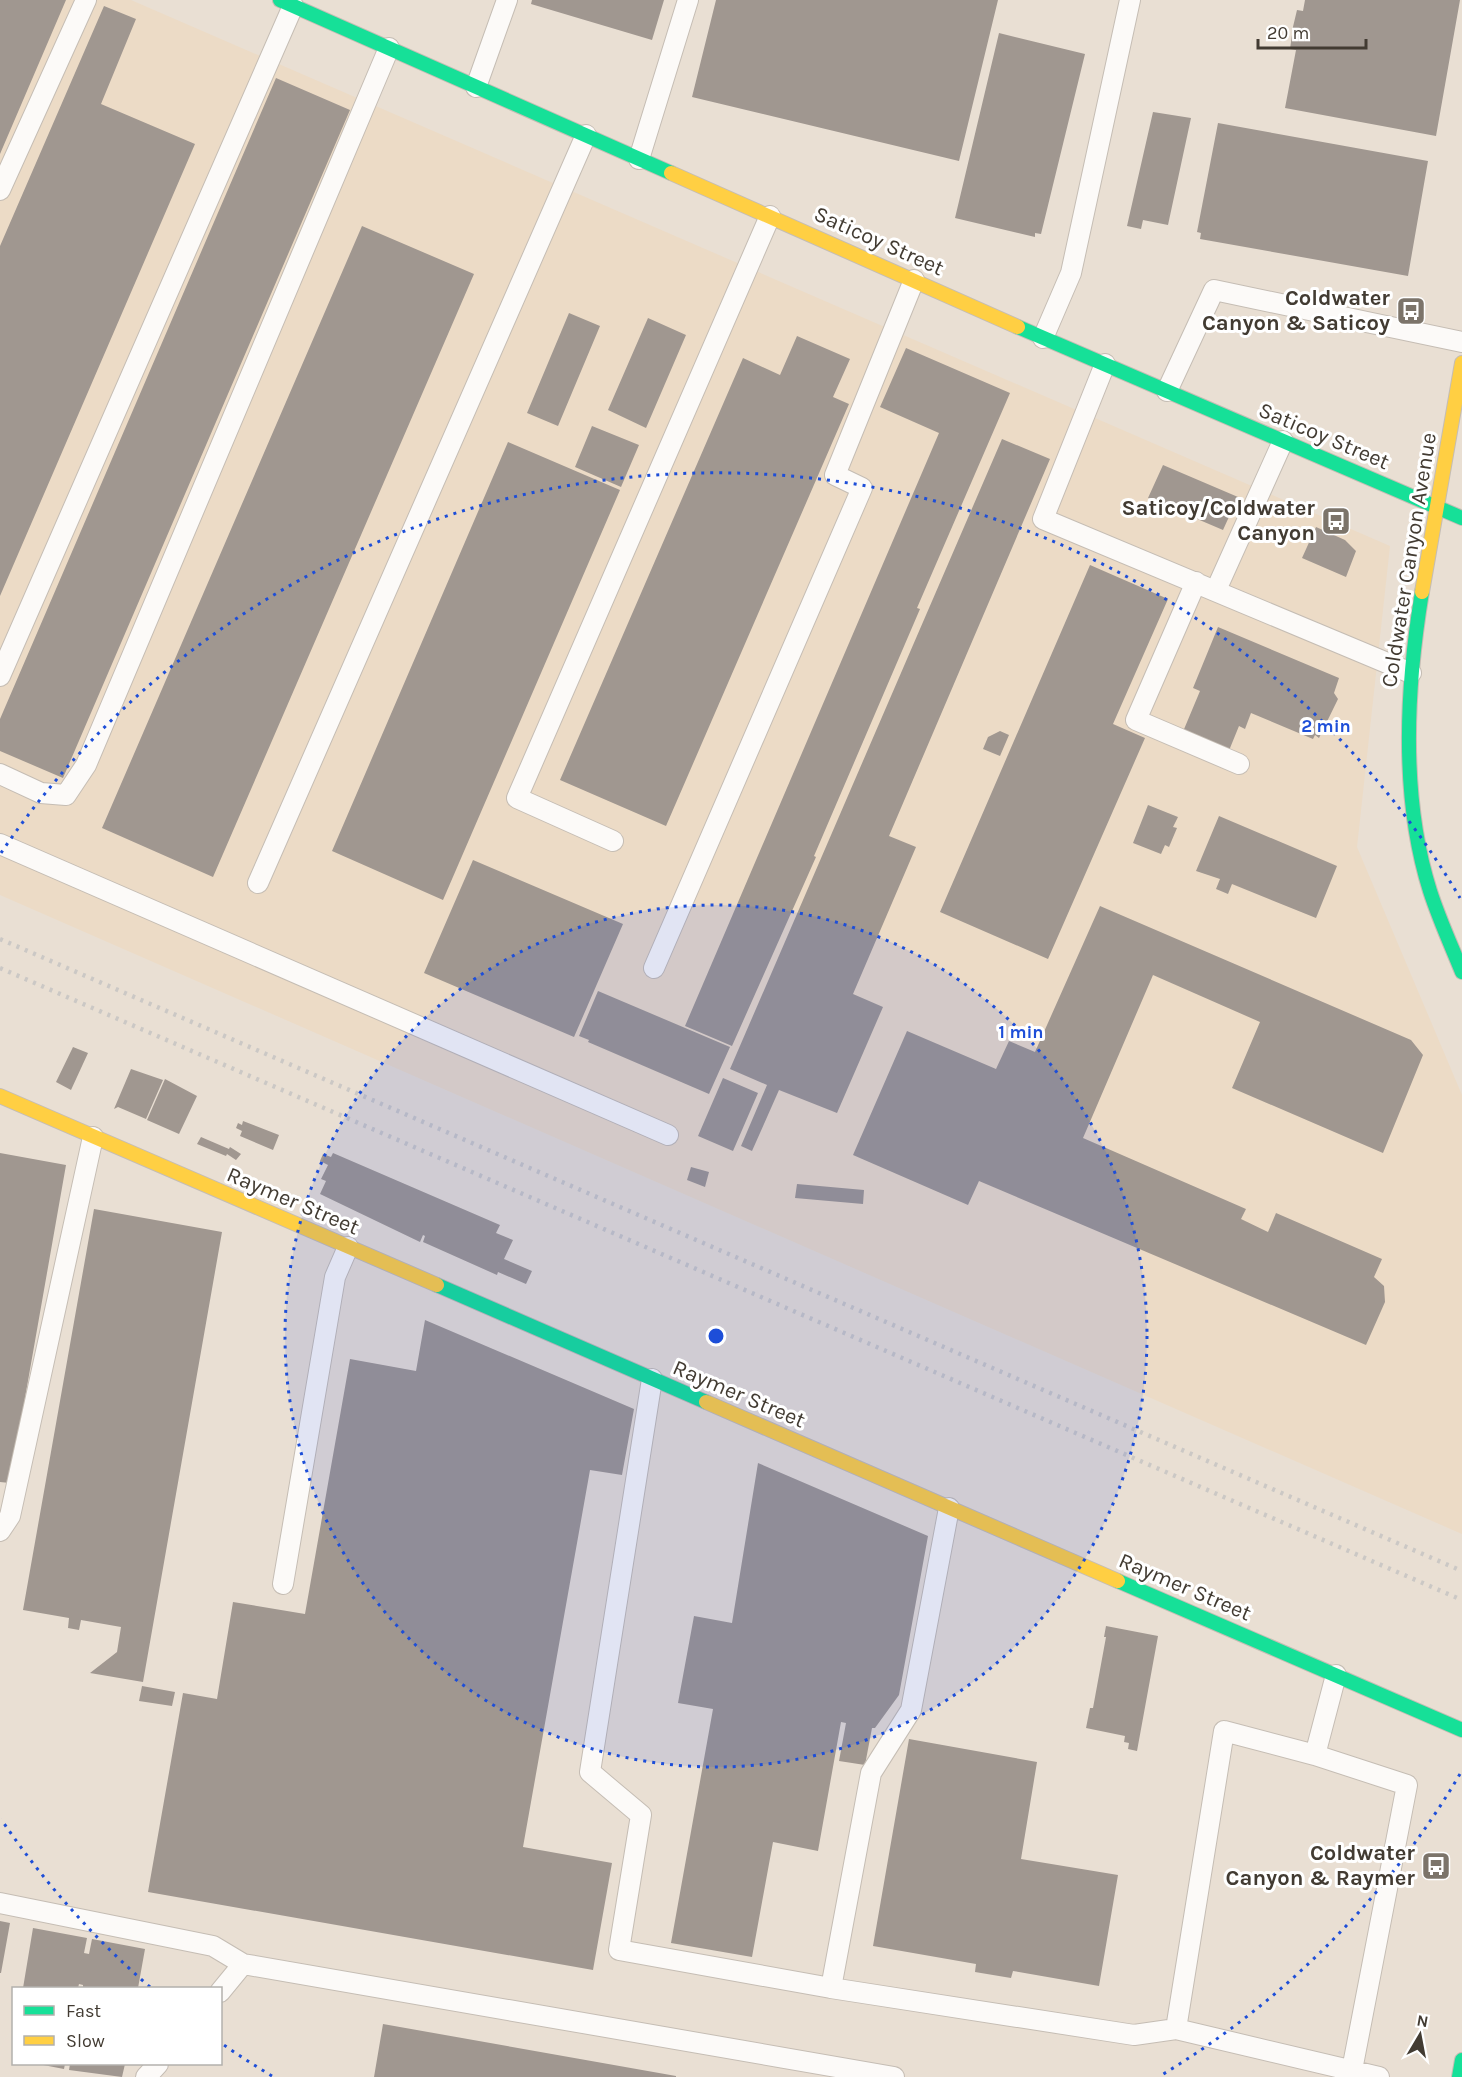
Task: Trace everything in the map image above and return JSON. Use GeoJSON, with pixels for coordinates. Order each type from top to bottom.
{"type":"FeatureCollection","features":[{"type":"Feature","properties":{"kind":"street","name":"Saticoy Street"},"geometry":{"type":"LineString","coordinates":[[287,3],[1043,338],[1462,518]]}},
{"type":"Feature","properties":{"kind":"street","name":"Coldwater Canyon Avenue"},"geometry":{"type":"LineString","coordinates":[[1462,363],[1411,673],[1408,738],[1417,835],[1430,891],[1462,972]]}},
{"type":"Feature","properties":{"kind":"street","name":"Raymer Street"},"geometry":{"type":"LineString","coordinates":[[0,1096],[1462,1730]]}},
{"type":"Feature","properties":{"kind":"street"},"geometry":{"type":"LineString","coordinates":[[1459,2077],[1462,2060]]}},
{"type":"Feature","properties":{"kind":"lane"},"geometry":{"type":"LineString","coordinates":[[0,190],[86,0]]}},
{"type":"Feature","properties":{"kind":"lane"},"geometry":{"type":"LineString","coordinates":[[476,87],[507,0]]}},
{"type":"Feature","properties":{"kind":"lane"},"geometry":{"type":"LineString","coordinates":[[639,159],[688,0]]}},
{"type":"Feature","properties":{"kind":"lane"},"geometry":{"type":"LineString","coordinates":[[1043,338],[1071,273],[1130,0]]}},
{"type":"Feature","properties":{"kind":"lane"},"geometry":{"type":"LineString","coordinates":[[0,676],[287,3]]}},
{"type":"Feature","properties":{"kind":"lane"},"geometry":{"type":"LineString","coordinates":[[0,774],[41,793],[66,795],[86,765],[389,48]]}},
{"type":"Feature","properties":{"kind":"lane"},"geometry":{"type":"LineString","coordinates":[[258,883],[586,135]]}},
{"type":"Feature","properties":{"kind":"lane"},"geometry":{"type":"LineString","coordinates":[[613,841],[517,798],[770,216]]}},
{"type":"Feature","properties":{"kind":"lane"},"geometry":{"type":"LineString","coordinates":[[654,968],[862,488],[835,475],[914,280]]}},
{"type":"Feature","properties":{"kind":"lane"},"geometry":{"type":"LineString","coordinates":[[1167,391],[1214,290],[1462,342]]}},
{"type":"Feature","properties":{"kind":"lane"},"geometry":{"type":"LineString","coordinates":[[1105,364],[1043,519],[1411,673]]}},
{"type":"Feature","properties":{"kind":"lane"},"geometry":{"type":"LineString","coordinates":[[1216,590],[1283,441]]}},
{"type":"Feature","properties":{"kind":"lane"},"geometry":{"type":"LineString","coordinates":[[1196,582],[1136,720],[1239,764]]}},
{"type":"Feature","properties":{"kind":"lane"},"geometry":{"type":"LineString","coordinates":[[0,844],[668,1135]]}},
{"type":"Feature","properties":{"kind":"lane"},"geometry":{"type":"LineString","coordinates":[[0,1531],[10,1516],[93,1137]]}},
{"type":"Feature","properties":{"kind":"lane"},"geometry":{"type":"LineString","coordinates":[[283,1584],[335,1277],[348,1247]]}},
{"type":"Feature","properties":{"kind":"lane"},"geometry":{"type":"LineString","coordinates":[[651,1379],[590,1772],[641,1815],[619,1950],[831,1988],[1134,2035],[1176,2029],[1379,2077]]}},
{"type":"Feature","properties":{"kind":"lane"},"geometry":{"type":"LineString","coordinates":[[831,1988],[871,1773],[911,1710],[949,1508]]}},
{"type":"Feature","properties":{"kind":"lane"},"geometry":{"type":"LineString","coordinates":[[1316,1755],[1336,1675]]}},
{"type":"Feature","properties":{"kind":"lane"},"geometry":{"type":"LineString","coordinates":[[1176,2029],[1224,1731],[1316,1755],[1407,1785],[1352,2070]]}},
{"type":"Feature","properties":{"kind":"lane"},"geometry":{"type":"LineString","coordinates":[[0,1903],[213,1946],[243,1964],[894,2077]]}},
{"type":"Feature","properties":{"kind":"lane"},"geometry":{"type":"LineString","coordinates":[[222,1990],[243,1964]]}},
{"type":"Feature","properties":{"kind":"lane"},"geometry":{"type":"LineString","coordinates":[[146,2077],[157,2065]]}},
{"type":"Feature","properties":{"kind":"shaded area"},"geometry":{"type":"Polygon","coordinates":[[[0,0],[131,0],[1390,546],[1357,847],[1462,1095],[1462,1534],[0,895],[0,0]]]}},
{"type":"Feature","properties":{"kind":"building"},"geometry":{"type":"Polygon","coordinates":[[[0,0],[66,0],[0,154],[0,0]]]}},
{"type":"Feature","properties":{"kind":"building"},"geometry":{"type":"Polygon","coordinates":[[[532,0],[664,0],[652,40],[531,4],[532,0]]]}},
{"type":"Feature","properties":{"kind":"building"},"geometry":{"type":"Polygon","coordinates":[[[716,0],[998,0],[959,161],[692,97],[716,0]]]}},
{"type":"Feature","properties":{"kind":"building"},"geometry":{"type":"Polygon","coordinates":[[[1305,0],[1460,0],[1436,136],[1285,108],[1296,50],[1290,49],[1292,35],[1298,36],[1299,32],[1292,31],[1297,10],[1303,11],[1305,0]]]}},
{"type":"Feature","properties":{"kind":"building"},"geometry":{"type":"Polygon","coordinates":[[[104,6],[136,19],[101,104],[195,144],[0,596],[0,246],[104,6]]]}},
{"type":"Feature","properties":{"kind":"building"},"geometry":{"type":"Polygon","coordinates":[[[999,33],[1085,54],[1041,234],[1035,233],[1035,237],[955,218],[999,33]]]}},
{"type":"Feature","properties":{"kind":"building"},"geometry":{"type":"Polygon","coordinates":[[[276,78],[350,110],[63,778],[0,751],[0,719],[276,78]]]}},
{"type":"Feature","properties":{"kind":"building"},"geometry":{"type":"Polygon","coordinates":[[[1153,112],[1191,118],[1168,225],[1143,220],[1141,229],[1127,226],[1153,112]]]}},
{"type":"Feature","properties":{"kind":"building"},"geometry":{"type":"Polygon","coordinates":[[[1218,123],[1428,161],[1408,276],[1200,239],[1201,233],[1197,232],[1218,123]]]}},
{"type":"Feature","properties":{"kind":"building"},"geometry":{"type":"Polygon","coordinates":[[[362,226],[474,274],[213,877],[102,828],[362,226]]]}},
{"type":"Feature","properties":{"kind":"building"},"geometry":{"type":"Polygon","coordinates":[[[569,313],[600,326],[558,426],[527,413],[569,313]]]}},
{"type":"Feature","properties":{"kind":"building"},"geometry":{"type":"Polygon","coordinates":[[[648,318],[686,335],[646,428],[608,410],[648,318]]]}},
{"type":"Feature","properties":{"kind":"building"},"geometry":{"type":"Polygon","coordinates":[[[797,336],[850,359],[833,397],[849,404],[666,826],[560,780],[743,358],[780,375],[797,336]]]}},
{"type":"Feature","properties":{"kind":"building"},"geometry":{"type":"Polygon","coordinates":[[[906,348],[1010,393],[917,608],[920,609],[814,856],[816,857],[732,1046],[685,1026],[939,433],[880,407],[906,348]]]}},
{"type":"Feature","properties":{"kind":"building"},"geometry":{"type":"Polygon","coordinates":[[[592,426],[639,445],[621,487],[575,467],[592,426]]]}},
{"type":"Feature","properties":{"kind":"building"},"geometry":{"type":"Polygon","coordinates":[[[1002,439],[1050,459],[889,836],[916,847],[853,994],[883,1007],[837,1113],[779,1090],[752,1151],[741,1146],[767,1085],[730,1069],[1002,439]]]}},
{"type":"Feature","properties":{"kind":"building"},"geometry":{"type":"Polygon","coordinates":[[[508,442],[620,490],[443,900],[332,851],[508,442]]]}},
{"type":"Feature","properties":{"kind":"building"},"geometry":{"type":"Polygon","coordinates":[[[1163,465],[1238,497],[1223,530],[1148,498],[1163,465]]]}},
{"type":"Feature","properties":{"kind":"building"},"geometry":{"type":"Polygon","coordinates":[[[1316,527],[1345,540],[1356,551],[1346,577],[1302,558],[1316,527]]]}},
{"type":"Feature","properties":{"kind":"building"},"geometry":{"type":"Polygon","coordinates":[[[1090,565],[1168,599],[1113,724],[1145,738],[1048,959],[940,912],[1090,565]]]}},
{"type":"Feature","properties":{"kind":"building"},"geometry":{"type":"Polygon","coordinates":[[[1218,627],[1339,678],[1334,693],[1338,699],[1319,738],[1315,735],[1313,739],[1251,713],[1245,729],[1239,726],[1228,753],[1182,734],[1200,691],[1193,688],[1218,627]]]}},
{"type":"Feature","properties":{"kind":"building"},"geometry":{"type":"Polygon","coordinates":[[[1000,731],[1009,735],[1000,756],[983,749],[988,737],[1000,731]]]}},
{"type":"Feature","properties":{"kind":"building"},"geometry":{"type":"Polygon","coordinates":[[[1148,805],[1178,817],[1173,827],[1177,828],[1169,847],[1165,845],[1161,854],[1133,843],[1148,805]]]}},
{"type":"Feature","properties":{"kind":"building"},"geometry":{"type":"Polygon","coordinates":[[[1219,816],[1337,866],[1316,918],[1232,884],[1228,894],[1216,889],[1220,879],[1196,871],[1219,816]]]}},
{"type":"Feature","properties":{"kind":"building"},"geometry":{"type":"Polygon","coordinates":[[[473,860],[623,924],[574,1037],[424,973],[473,860]]]}},
{"type":"Feature","properties":{"kind":"building"},"geometry":{"type":"Polygon","coordinates":[[[1100,906],[1411,1040],[1423,1055],[1383,1153],[1232,1088],[1260,1022],[1153,975],[1083,1138],[1246,1209],[1241,1219],[1268,1232],[1276,1213],[1382,1259],[1374,1277],[1384,1286],[1385,1302],[1366,1345],[979,1181],[968,1205],[853,1155],[907,1031],[996,1069],[1009,1041],[1035,1052],[1100,906]]]}},
{"type":"Feature","properties":{"kind":"building"},"geometry":{"type":"Polygon","coordinates":[[[598,991],[730,1047],[709,1094],[588,1042],[589,1040],[579,1036],[598,991]]]}},
{"type":"Feature","properties":{"kind":"building"},"geometry":{"type":"Polygon","coordinates":[[[73,1047],[88,1053],[71,1090],[56,1082],[73,1047]]]}},
{"type":"Feature","properties":{"kind":"building"},"geometry":{"type":"Polygon","coordinates":[[[131,1069],[163,1080],[146,1119],[118,1107],[114,1109],[131,1069]]]}},
{"type":"Feature","properties":{"kind":"building"},"geometry":{"type":"Polygon","coordinates":[[[723,1078],[758,1093],[733,1151],[698,1136],[723,1078]]]}},
{"type":"Feature","properties":{"kind":"building"},"geometry":{"type":"Polygon","coordinates":[[[165,1079],[197,1096],[179,1134],[147,1120],[165,1079]]]}},
{"type":"Feature","properties":{"kind":"building"},"geometry":{"type":"Polygon","coordinates":[[[243,1121],[279,1135],[273,1150],[240,1136],[242,1131],[236,1128],[238,1123],[242,1125],[243,1121]]]}},
{"type":"Feature","properties":{"kind":"building"},"geometry":{"type":"Polygon","coordinates":[[[201,1137],[229,1149],[230,1147],[241,1154],[236,1160],[227,1154],[226,1156],[197,1144],[201,1137]]]}},
{"type":"Feature","properties":{"kind":"building"},"geometry":{"type":"Polygon","coordinates":[[[0,1153],[66,1165],[10,1483],[0,1482],[0,1153]]]}},
{"type":"Feature","properties":{"kind":"building"},"geometry":{"type":"Polygon","coordinates":[[[333,1153],[500,1225],[496,1233],[513,1240],[504,1259],[532,1271],[526,1284],[498,1272],[497,1275],[423,1242],[425,1236],[423,1235],[420,1242],[320,1194],[326,1181],[321,1179],[328,1165],[320,1161],[323,1154],[331,1157],[333,1153]]]}},
{"type":"Feature","properties":{"kind":"building"},"geometry":{"type":"Polygon","coordinates":[[[691,1167],[709,1172],[705,1187],[687,1180],[691,1167]]]}},
{"type":"Feature","properties":{"kind":"building"},"geometry":{"type":"Polygon","coordinates":[[[797,1184],[864,1190],[863,1204],[795,1198],[797,1184]]]}},
{"type":"Feature","properties":{"kind":"building"},"geometry":{"type":"Polygon","coordinates":[[[94,1209],[222,1232],[143,1682],[90,1673],[117,1652],[121,1627],[81,1620],[79,1630],[68,1628],[69,1618],[23,1610],[94,1209]]]}},
{"type":"Feature","properties":{"kind":"building"},"geometry":{"type":"Polygon","coordinates":[[[425,1320],[634,1409],[622,1475],[590,1470],[523,1847],[612,1863],[593,1970],[148,1892],[183,1693],[217,1699],[233,1602],[305,1614],[350,1359],[416,1371],[425,1320]]]}},
{"type":"Feature","properties":{"kind":"building"},"geometry":{"type":"Polygon","coordinates":[[[758,1463],[928,1536],[899,1695],[875,1728],[872,1728],[865,1765],[839,1761],[846,1723],[841,1722],[818,1851],[773,1842],[752,1957],[671,1943],[713,1709],[678,1703],[694,1616],[732,1623],[758,1463]]]}},
{"type":"Feature","properties":{"kind":"building"},"geometry":{"type":"Polygon","coordinates":[[[1106,1626],[1158,1636],[1137,1751],[1128,1749],[1129,1743],[1124,1742],[1125,1736],[1086,1728],[1090,1708],[1093,1708],[1106,1626]]]}},
{"type":"Feature","properties":{"kind":"building"},"geometry":{"type":"Polygon","coordinates":[[[142,1686],[175,1692],[172,1706],[139,1701],[142,1686]]]}},
{"type":"Feature","properties":{"kind":"building"},"geometry":{"type":"Polygon","coordinates":[[[909,1739],[1037,1762],[1021,1859],[1118,1875],[1099,1986],[1013,1971],[1011,1978],[975,1972],[976,1964],[873,1946],[909,1739]]]}},
{"type":"Feature","properties":{"kind":"building"},"geometry":{"type":"Polygon","coordinates":[[[0,1921],[10,1923],[1,1973],[0,1973],[0,1921]]]}},
{"type":"Feature","properties":{"kind":"building"},"geometry":{"type":"Polygon","coordinates":[[[33,1928],[87,1938],[84,1953],[89,1954],[92,1939],[145,1949],[138,1987],[83,1987],[79,1984],[78,1987],[23,1987],[33,1928]]]}},
{"type":"Feature","properties":{"kind":"building"},"geometry":{"type":"Polygon","coordinates":[[[383,2024],[676,2076],[676,2077],[374,2077],[383,2024]]]}},
{"type":"Feature","properties":{"kind":"building"},"geometry":{"type":"Polygon","coordinates":[[[43,2065],[65,2065],[64,2069],[43,2065]]]}},
{"type":"Feature","properties":{"kind":"building"},"geometry":{"type":"Polygon","coordinates":[[[70,2065],[125,2065],[122,2077],[69,2070],[70,2065]]]}},
{"type":"Feature","properties":{"kind":"railway"},"geometry":{"type":"LineString","coordinates":[[0,939],[1462,1571]]}},
{"type":"Feature","properties":{"kind":"railway"},"geometry":{"type":"LineString","coordinates":[[0,968],[1462,1600]]}},
{"type":"Feature","properties":{"kind":"traffic: fast"},"geometry":{"type":"LineString","coordinates":[[280,0],[671,173]]}},
{"type":"Feature","properties":{"kind":"traffic: fast"},"geometry":{"type":"LineString","coordinates":[[1018,327],[1462,518]]}},
{"type":"Feature","properties":{"kind":"traffic: fast"},"geometry":{"type":"LineString","coordinates":[[1422,592],[1412,666],[1410,780],[1420,855],[1441,922],[1462,972]]}},
{"type":"Feature","properties":{"kind":"traffic: fast"},"geometry":{"type":"LineString","coordinates":[[437,1285],[706,1402]]}},
{"type":"Feature","properties":{"kind":"traffic: fast"},"geometry":{"type":"LineString","coordinates":[[1118,1581],[1462,1730]]}},
{"type":"Feature","properties":{"kind":"traffic: fast"},"geometry":{"type":"LineString","coordinates":[[1459,2077],[1462,2060]]}},
{"type":"Feature","properties":{"kind":"traffic: slow"},"geometry":{"type":"LineString","coordinates":[[671,173],[1018,327]]}},
{"type":"Feature","properties":{"kind":"traffic: slow"},"geometry":{"type":"LineString","coordinates":[[1422,592],[1462,363]]}},
{"type":"Feature","properties":{"kind":"traffic: slow"},"geometry":{"type":"LineString","coordinates":[[0,1096],[437,1285]]}},
{"type":"Feature","properties":{"kind":"traffic: slow"},"geometry":{"type":"LineString","coordinates":[[706,1402],[1118,1581]]}},
{"type":"Feature","properties":{"kind":"place","name":"Coldwater Canyon & Saticoy"},"geometry":{"type":"Point","coordinates":[1411,311]}},
{"type":"Feature","properties":{"kind":"place","name":"Saticoy/Coldwater Canyon"},"geometry":{"type":"Point","coordinates":[1336,521]}},
{"type":"Feature","properties":{"kind":"place","name":"Coldwater Canyon & Raymer"},"geometry":{"type":"Point","coordinates":[1436,1866]}}]}
